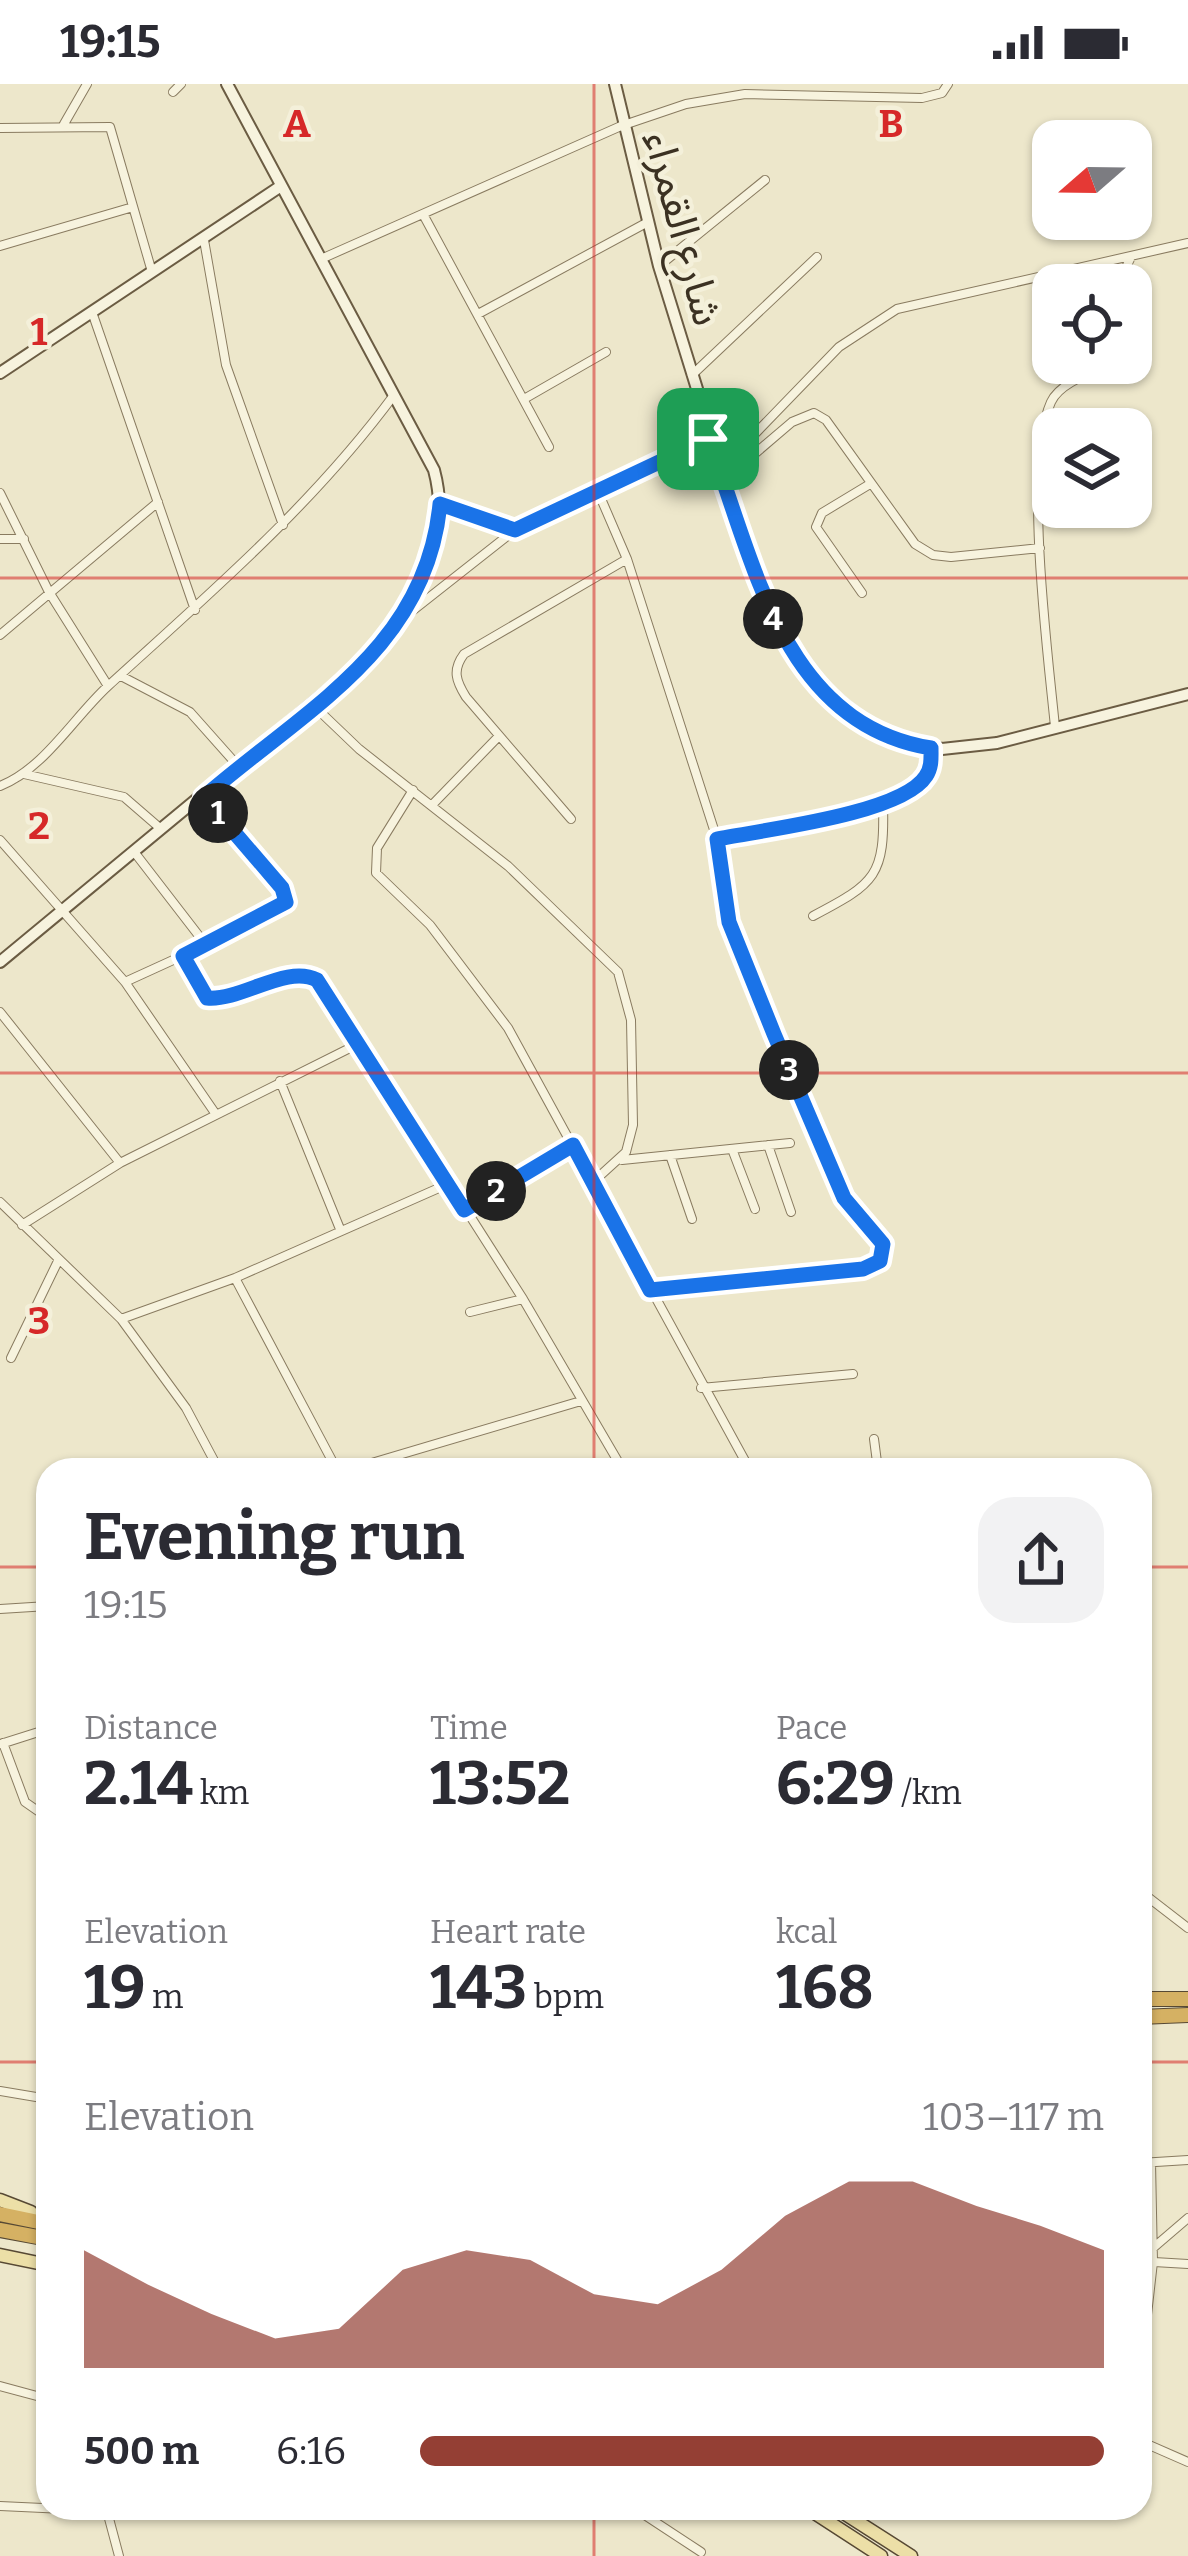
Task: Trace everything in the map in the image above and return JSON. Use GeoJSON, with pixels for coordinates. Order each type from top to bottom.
{"type":"FeatureCollection","features":[{"type":"Feature","properties":{"kind":"highway"},"geometry":{"type":"LineString","coordinates":[[1152,1999],[1188,2000]]}},
{"type":"Feature","properties":{"kind":"highway"},"geometry":{"type":"LineString","coordinates":[[1152,2016],[1188,2014]]}},
{"type":"Feature","properties":{"kind":"highway"},"geometry":{"type":"LineString","coordinates":[[0,2214],[36,2222]]}},
{"type":"Feature","properties":{"kind":"highway"},"geometry":{"type":"LineString","coordinates":[[0,2230],[36,2237]]}},
{"type":"Feature","properties":{"kind":"main road"},"geometry":{"type":"LineString","coordinates":[[0,2200],[31,2212]]}},
{"type":"Feature","properties":{"kind":"main road"},"geometry":{"type":"LineString","coordinates":[[0,2254],[36,2262]]}},
{"type":"Feature","properties":{"kind":"main road"},"geometry":{"type":"LineString","coordinates":[[826,2520],[881,2556]]}},
{"type":"Feature","properties":{"kind":"main road"},"geometry":{"type":"LineString","coordinates":[[854,2520],[910,2556]]}},
{"type":"Feature","properties":{"kind":"street"},"geometry":{"type":"LineString","coordinates":[[63,125],[87,84]]}},
{"type":"Feature","properties":{"kind":"street"},"geometry":{"type":"LineString","coordinates":[[173,92],[181,84]]}},
{"type":"Feature","properties":{"kind":"street"},"geometry":{"type":"LineString","coordinates":[[227,84],[278,188],[434,470],[440,504],[428,566],[407,615]]}},
{"type":"Feature","properties":{"kind":"street","name":"شارع القمراء"},"geometry":{"type":"LineString","coordinates":[[615,84],[621,126],[708,439],[762,599],[802,665],[871,727],[931,748],[978,747],[1188,694]]}},
{"type":"Feature","properties":{"kind":"street"},"geometry":{"type":"LineString","coordinates":[[320,260],[621,126],[686,104],[745,94],[922,98],[942,93],[948,84]]}},
{"type":"Feature","properties":{"kind":"street"},"geometry":{"type":"LineString","coordinates":[[0,128],[100,123],[114,131],[152,273]]}},
{"type":"Feature","properties":{"kind":"street"},"geometry":{"type":"LineString","coordinates":[[659,266],[765,180]]}},
{"type":"Feature","properties":{"kind":"street"},"geometry":{"type":"LineString","coordinates":[[0,373],[278,188]]}},
{"type":"Feature","properties":{"kind":"street"},"geometry":{"type":"LineString","coordinates":[[0,246],[133,207]]}},
{"type":"Feature","properties":{"kind":"street"},"geometry":{"type":"LineString","coordinates":[[424,216],[549,447]]}},
{"type":"Feature","properties":{"kind":"street"},"geometry":{"type":"LineString","coordinates":[[478,314],[648,222]]}},
{"type":"Feature","properties":{"kind":"street"},"geometry":{"type":"LineString","coordinates":[[204,240],[226,365],[283,525]]}},
{"type":"Feature","properties":{"kind":"street"},"geometry":{"type":"LineString","coordinates":[[715,456],[750,439],[839,347],[897,309],[1188,243]]}},
{"type":"Feature","properties":{"kind":"street"},"geometry":{"type":"LineString","coordinates":[[690,376],[817,256]]}},
{"type":"Feature","properties":{"kind":"street"},"geometry":{"type":"LineString","coordinates":[[1128,264],[1131,257]]}},
{"type":"Feature","properties":{"kind":"street"},"geometry":{"type":"LineString","coordinates":[[92,312],[195,610]]}},
{"type":"Feature","properties":{"kind":"street"},"geometry":{"type":"LineString","coordinates":[[524,399],[607,352]]}},
{"type":"Feature","properties":{"kind":"street"},"geometry":{"type":"LineString","coordinates":[[1054,727],[1040,548],[1045,423],[1052,400],[1078,384]]}},
{"type":"Feature","properties":{"kind":"street"},"geometry":{"type":"LineString","coordinates":[[0,786],[24,775],[108,686],[195,610],[324,485],[394,395]]}},
{"type":"Feature","properties":{"kind":"street"},"geometry":{"type":"LineString","coordinates":[[723,481],[792,422],[814,413],[826,420],[915,544],[932,555],[1040,548]]}},
{"type":"Feature","properties":{"kind":"street"},"geometry":{"type":"LineString","coordinates":[[0,962],[204,797],[313,705],[407,615],[515,530],[708,439]]}},
{"type":"Feature","properties":{"kind":"street"},"geometry":{"type":"LineString","coordinates":[[862,593],[816,526],[822,513],[870,484]]}},
{"type":"Feature","properties":{"kind":"street"},"geometry":{"type":"LineString","coordinates":[[0,493],[49,592],[108,686]]}},
{"type":"Feature","properties":{"kind":"street"},"geometry":{"type":"LineString","coordinates":[[599,494],[627,559],[717,839],[734,936],[844,1198],[878,1235],[883,1254],[863,1269],[650,1290]]}},
{"type":"Feature","properties":{"kind":"street"},"geometry":{"type":"LineString","coordinates":[[0,634],[158,502]]}},
{"type":"Feature","properties":{"kind":"street"},"geometry":{"type":"LineString","coordinates":[[440,504],[515,530]]}},
{"type":"Feature","properties":{"kind":"street"},"geometry":{"type":"LineString","coordinates":[[0,539],[24,539]]}},
{"type":"Feature","properties":{"kind":"street"},"geometry":{"type":"LineString","coordinates":[[571,819],[458,684],[457,664],[464,654],[627,559]]}},
{"type":"Feature","properties":{"kind":"street"},"geometry":{"type":"LineString","coordinates":[[121,676],[190,712],[239,767]]}},
{"type":"Feature","properties":{"kind":"street"},"geometry":{"type":"LineString","coordinates":[[313,705],[359,749],[508,866],[618,973],[627,994],[634,1059],[632,1125],[620,1160],[592,1183]]}},
{"type":"Feature","properties":{"kind":"street"},"geometry":{"type":"LineString","coordinates":[[433,804],[499,736]]}},
{"type":"Feature","properties":{"kind":"street"},"geometry":{"type":"LineString","coordinates":[[717,839],[883,803],[922,782],[931,764],[931,748]]}},
{"type":"Feature","properties":{"kind":"street"},"geometry":{"type":"LineString","coordinates":[[24,775],[124,797],[162,830]]}},
{"type":"Feature","properties":{"kind":"street"},"geometry":{"type":"LineString","coordinates":[[413,790],[377,848],[376,873],[430,925],[489,999],[743,1458]]}},
{"type":"Feature","properties":{"kind":"street"},"geometry":{"type":"LineString","coordinates":[[125,982],[206,945],[287,898],[204,797]]}},
{"type":"Feature","properties":{"kind":"street"},"geometry":{"type":"LineString","coordinates":[[813,916],[865,888],[877,872],[883,803]]}},
{"type":"Feature","properties":{"kind":"street"},"geometry":{"type":"LineString","coordinates":[[0,840],[125,982],[214,1113]]}},
{"type":"Feature","properties":{"kind":"street"},"geometry":{"type":"LineString","coordinates":[[135,853],[206,945]]}},
{"type":"Feature","properties":{"kind":"street"},"geometry":{"type":"LineString","coordinates":[[183,956],[199,990],[212,999],[301,975],[313,976],[523,1299],[616,1458]]}},
{"type":"Feature","properties":{"kind":"street"},"geometry":{"type":"LineString","coordinates":[[0,1012],[120,1163]]}},
{"type":"Feature","properties":{"kind":"street"},"geometry":{"type":"LineString","coordinates":[[22,1225],[120,1163],[358,1044]]}},
{"type":"Feature","properties":{"kind":"street"},"geometry":{"type":"LineString","coordinates":[[280,1081],[340,1229]]}},
{"type":"Feature","properties":{"kind":"street"},"geometry":{"type":"LineString","coordinates":[[620,1160],[790,1142]]}},
{"type":"Feature","properties":{"kind":"street"},"geometry":{"type":"LineString","coordinates":[[464,1210],[573,1145]]}},
{"type":"Feature","properties":{"kind":"street"},"geometry":{"type":"LineString","coordinates":[[768,1145],[791,1212]]}},
{"type":"Feature","properties":{"kind":"street"},"geometry":{"type":"LineString","coordinates":[[732,1148],[755,1209]]}},
{"type":"Feature","properties":{"kind":"street"},"geometry":{"type":"LineString","coordinates":[[670,1155],[692,1219]]}},
{"type":"Feature","properties":{"kind":"street"},"geometry":{"type":"LineString","coordinates":[[121,1319],[235,1278],[448,1184]]}},
{"type":"Feature","properties":{"kind":"street"},"geometry":{"type":"LineString","coordinates":[[0,1202],[121,1319],[186,1408],[213,1458]]}},
{"type":"Feature","properties":{"kind":"street"},"geometry":{"type":"LineString","coordinates":[[11,1358],[58,1261]]}},
{"type":"Feature","properties":{"kind":"street"},"geometry":{"type":"LineString","coordinates":[[235,1278],[331,1458]]}},
{"type":"Feature","properties":{"kind":"street"},"geometry":{"type":"LineString","coordinates":[[470,1312],[523,1299]]}},
{"type":"Feature","properties":{"kind":"street"},"geometry":{"type":"LineString","coordinates":[[701,1388],[853,1374]]}},
{"type":"Feature","properties":{"kind":"street"},"geometry":{"type":"LineString","coordinates":[[389,1458],[581,1401]]}},
{"type":"Feature","properties":{"kind":"street"},"geometry":{"type":"LineString","coordinates":[[874,1439],[876,1458]]}},
{"type":"Feature","properties":{"kind":"street"},"geometry":{"type":"LineString","coordinates":[[0,1609],[36,1607]]}},
{"type":"Feature","properties":{"kind":"street"},"geometry":{"type":"LineString","coordinates":[[36,1733],[2,1744],[25,1802],[36,1810]]}},
{"type":"Feature","properties":{"kind":"street"},"geometry":{"type":"LineString","coordinates":[[1152,1900],[1188,1928]]}},
{"type":"Feature","properties":{"kind":"street"},"geometry":{"type":"LineString","coordinates":[[0,2091],[36,2097]]}},
{"type":"Feature","properties":{"kind":"street"},"geometry":{"type":"LineString","coordinates":[[1152,2163],[1188,2160]]}},
{"type":"Feature","properties":{"kind":"street"},"geometry":{"type":"LineString","coordinates":[[1153,2248],[1188,2218]]}},
{"type":"Feature","properties":{"kind":"street"},"geometry":{"type":"LineString","coordinates":[[1152,2237],[1152,2271]]}},
{"type":"Feature","properties":{"kind":"street"},"geometry":{"type":"LineString","coordinates":[[1153,2262],[1188,2264]]}},
{"type":"Feature","properties":{"kind":"street"},"geometry":{"type":"LineString","coordinates":[[0,2386],[36,2396]]}},
{"type":"Feature","properties":{"kind":"street"},"geometry":{"type":"LineString","coordinates":[[1152,2446],[1188,2462]]}},
{"type":"Feature","properties":{"kind":"street"},"geometry":{"type":"LineString","coordinates":[[0,2506],[36,2507]]}},
{"type":"Feature","properties":{"kind":"street"},"geometry":{"type":"LineString","coordinates":[[109,2520],[119,2556]]}},
{"type":"Feature","properties":{"kind":"street"},"geometry":{"type":"LineString","coordinates":[[652,2520],[701,2552]]}},
{"type":"Feature","properties":{"kind":"route"},"geometry":{"type":"LineString","coordinates":[[708,439],[762,599],[802,665],[834,700],[871,727],[931,748],[931,764],[922,782],[883,803],[717,839],[734,936],[844,1198],[883,1244],[880,1261],[863,1269],[650,1290],[573,1145],[464,1210],[313,976],[301,975],[223,999],[207,998],[183,956],[286,902],[282,888],[204,797],[357,669],[407,615],[428,566],[440,504],[515,530],[708,439]]}}]}
